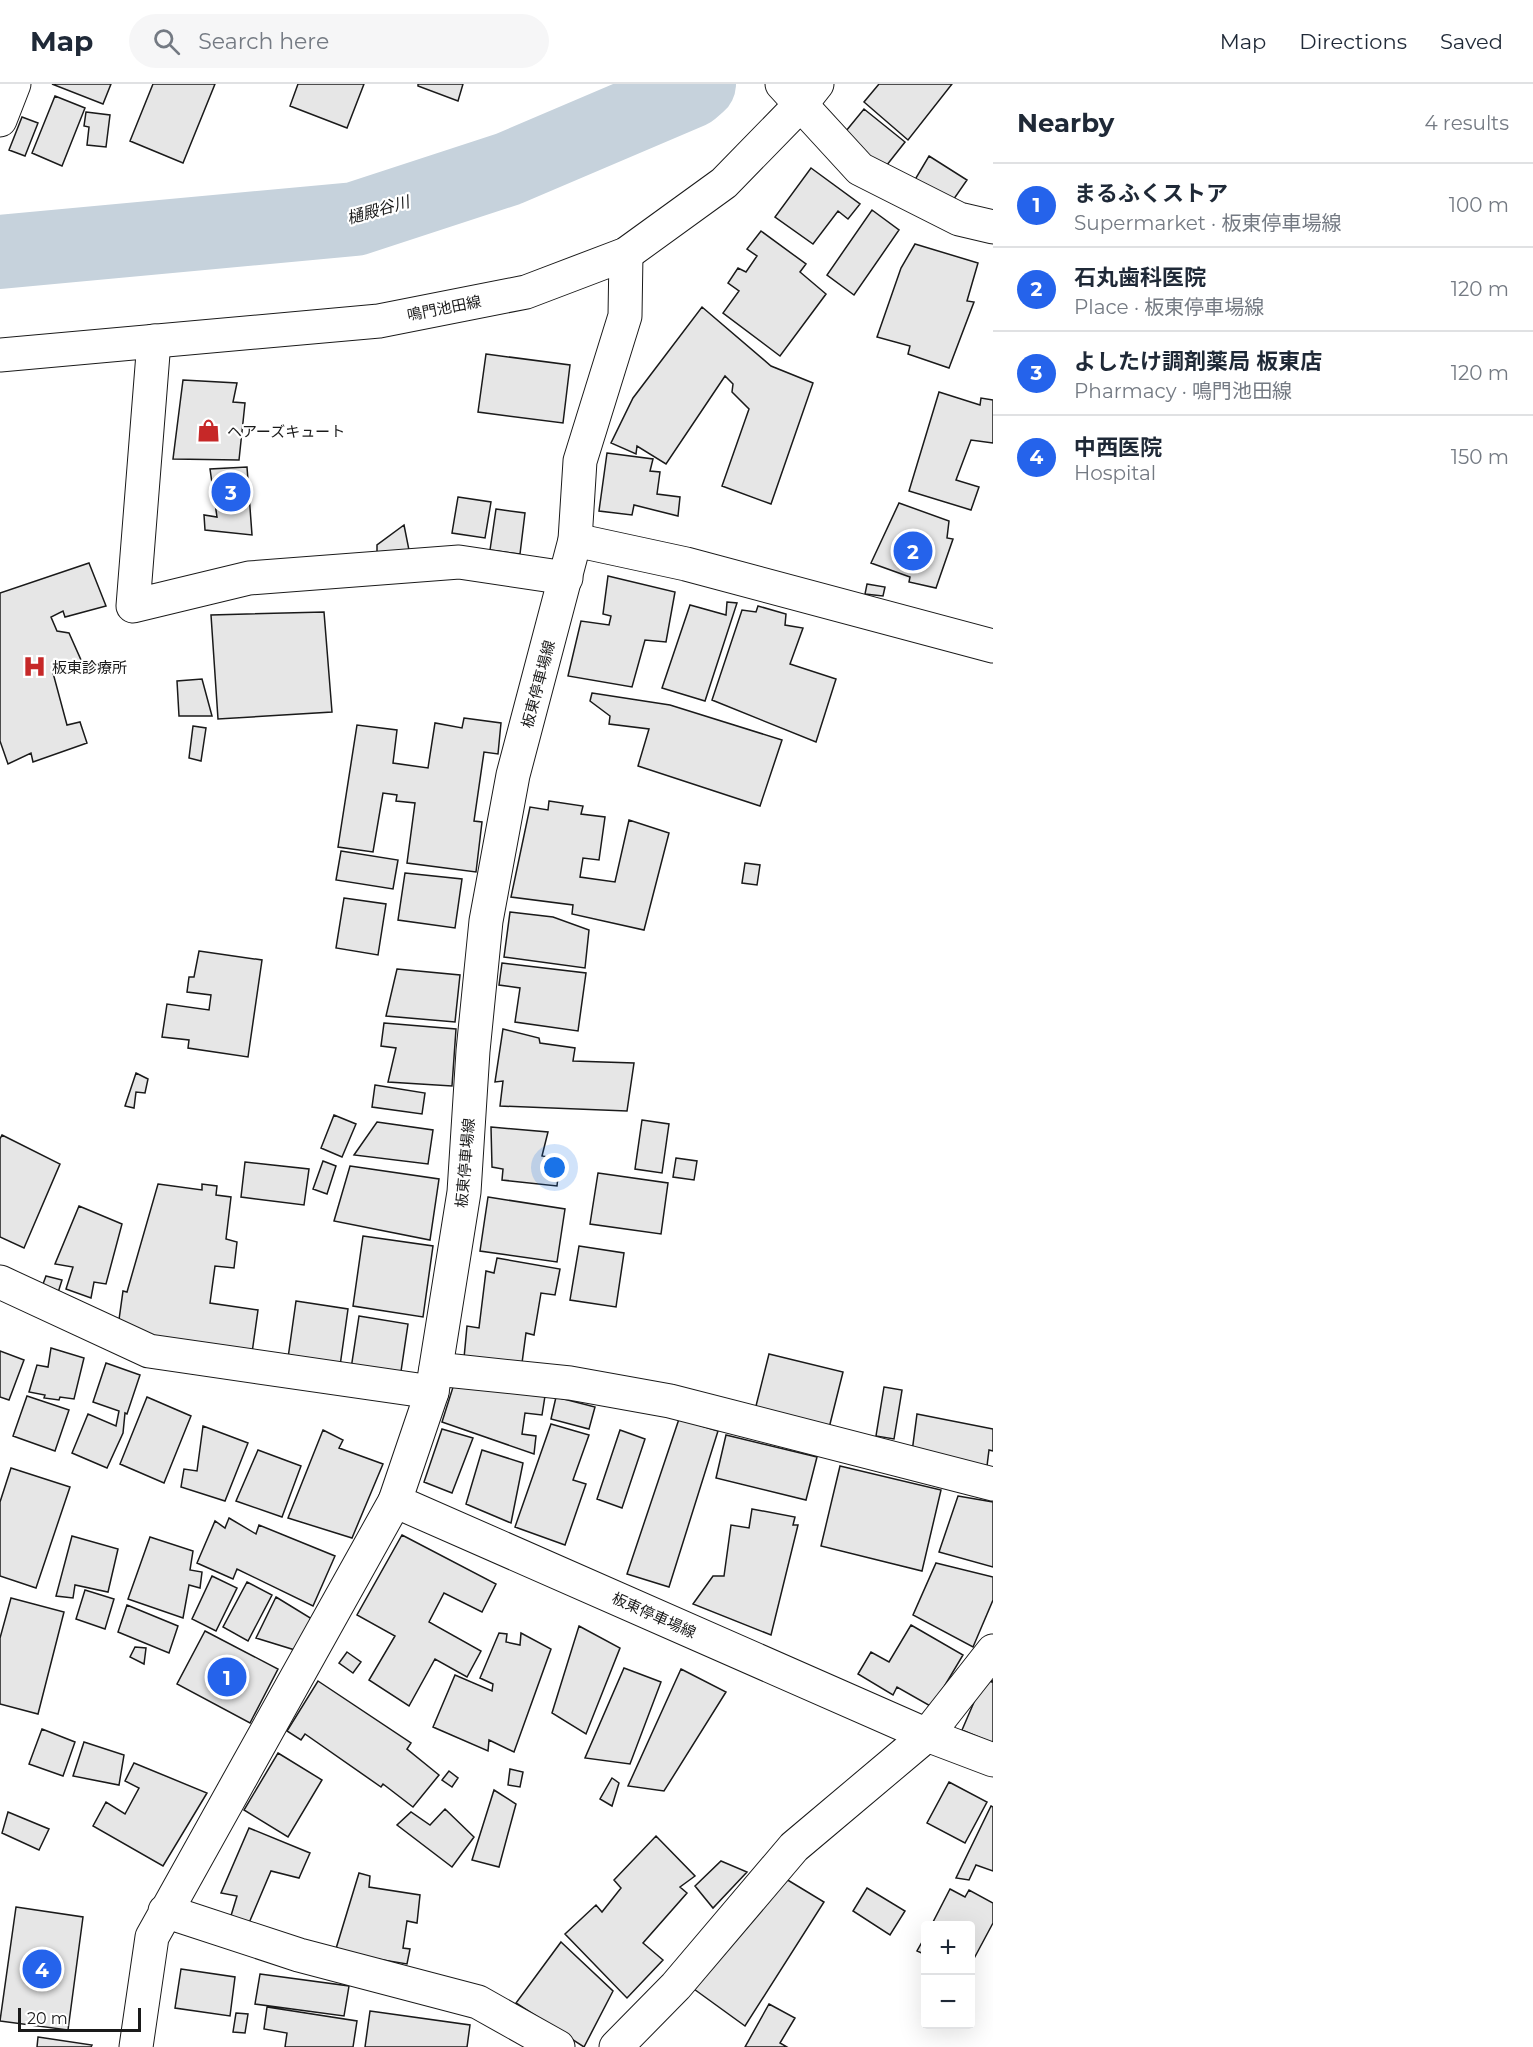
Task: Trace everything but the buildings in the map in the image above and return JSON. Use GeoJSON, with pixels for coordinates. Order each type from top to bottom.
{"type":"FeatureCollection","features":[{"type":"Feature","properties":{"kind":"street"},"geometry":{"type":"LineString","coordinates":[[0,120],[14,84]]}},
{"type":"Feature","properties":{"kind":"street"},"geometry":{"type":"LineString","coordinates":[[800,90],[860,169],[959,219],[993,227]]}},
{"type":"Feature","properties":{"kind":"street","name":"鳴門池田線"},"geometry":{"type":"LineString","coordinates":[[0,355],[379,321],[526,292],[626,254],[724,183],[800,90]]}},
{"type":"Feature","properties":{"kind":"street","name":"板東停車場線"},"geometry":{"type":"LineString","coordinates":[[626,254],[625,316],[580,461],[575,540],[513,775],[486,921],[473,1051],[464,1192],[434,1381],[395,1501],[927,1735],[993,1760]]}},
{"type":"Feature","properties":{"kind":"street"},"geometry":{"type":"LineString","coordinates":[[154,341],[133,606],[249,578],[459,562],[566,578]]}},
{"type":"Feature","properties":{"kind":"street"},"geometry":{"type":"LineString","coordinates":[[575,540],[686,564],[993,646]]}},
{"type":"Feature","properties":{"kind":"street"},"geometry":{"type":"LineString","coordinates":[[0,1282],[149,1351],[434,1381],[570,1383],[670,1401],[993,1484]]}},
{"type":"Feature","properties":{"kind":"street"},"geometry":{"type":"LineString","coordinates":[[136,2047],[152,1937],[395,1501]]}},
{"type":"Feature","properties":{"kind":"street"},"geometry":{"type":"LineString","coordinates":[[615,2047],[676,1986],[794,1847],[927,1735],[993,1651]]}},
{"type":"Feature","properties":{"kind":"street"},"geometry":{"type":"LineString","coordinates":[[165,1911],[299,1955],[478,2002],[558,2047]]}},
{"type":"Feature","properties":{"kind":"waterway","name":"樋殿谷川"},"geometry":{"type":"LineString","coordinates":[[0,252],[355,219],[508,169],[691,91],[699,84]]}},
{"type":"Feature","properties":{"kind":"place","name":"ヘアーズキュート"},"geometry":{"type":"Point","coordinates":[209,431]}},
{"type":"Feature","properties":{"kind":"place","name":"よしたけ調剤薬局 板東店"},"geometry":{"type":"Point","coordinates":[231,492]}},
{"type":"Feature","properties":{"kind":"place","name":"石丸歯科医院"},"geometry":{"type":"Point","coordinates":[913,551]}},
{"type":"Feature","properties":{"kind":"place","name":"板東診療所"},"geometry":{"type":"Point","coordinates":[34,667]}},
{"type":"Feature","properties":{"kind":"place","name":"まるふくストア"},"geometry":{"type":"Point","coordinates":[227,1677]}},
{"type":"Feature","properties":{"kind":"place","name":"中西医院"},"geometry":{"type":"Point","coordinates":[42,1969]}}]}
